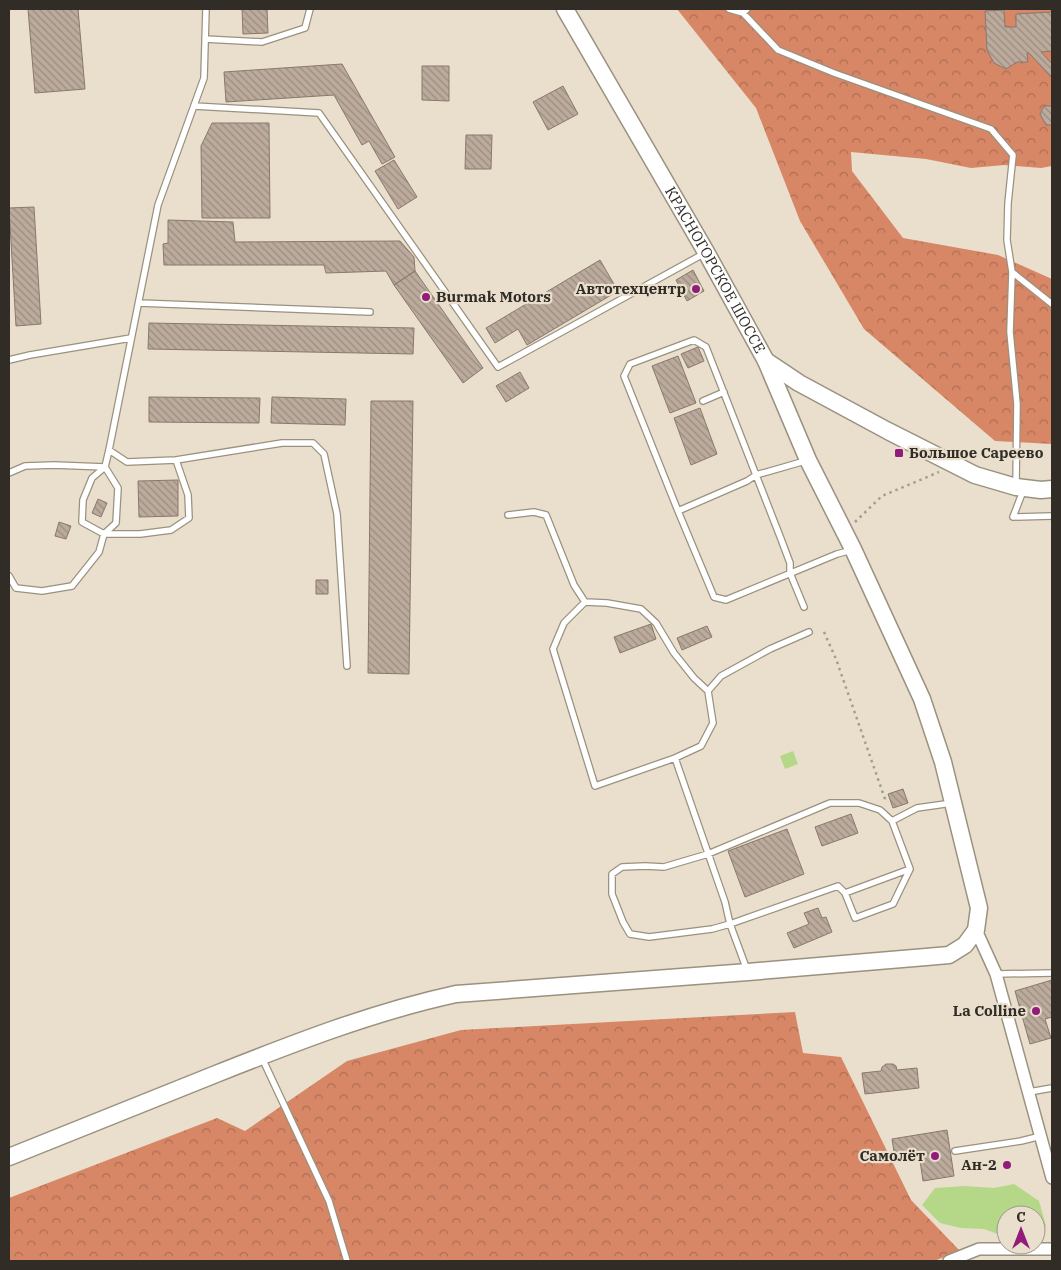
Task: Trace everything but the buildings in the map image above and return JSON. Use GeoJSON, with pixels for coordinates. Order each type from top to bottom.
{"type":"FeatureCollection","features":[{"type":"Feature","properties":{"kind":"street","name":"КРАСНОГОРСКОЕ ШОССЕ"},"geometry":{"type":"LineString","coordinates":[[565,9],[706,252],[766,361],[799,383],[975,475],[1020,488],[1052,489]]}},
{"type":"Feature","properties":{"kind":"street"},"geometry":{"type":"LineString","coordinates":[[9,1157],[261,1056],[368,1017],[456,994],[949,955],[965,945],[976,930],[979,908],[943,762],[922,699],[853,549],[808,460],[766,361]]}},
{"type":"Feature","properties":{"kind":"street"},"geometry":{"type":"LineString","coordinates":[[976,930],[996,974],[1052,1178]]}},
{"type":"Feature","properties":{"kind":"street"},"geometry":{"type":"LineString","coordinates":[[949,1261],[979,1249],[1052,1249]]}},
{"type":"Feature","properties":{"kind":"lane"},"geometry":{"type":"LineString","coordinates":[[176,460],[188,495],[189,518],[171,530],[140,534],[104,534],[82,522],[83,500],[92,478],[105,467],[158,205],[204,78],[206,9]]}},
{"type":"Feature","properties":{"kind":"lane"},"geometry":{"type":"LineString","coordinates":[[205,39],[262,42],[305,28],[310,9]]}},
{"type":"Feature","properties":{"kind":"lane"},"geometry":{"type":"LineString","coordinates":[[729,9],[745,11],[778,50],[834,73],[992,129],[1013,155],[1008,203],[1007,240],[1012,272],[1010,332],[1017,404],[1020,488],[1013,517],[1052,516]]}},
{"type":"Feature","properties":{"kind":"lane"},"geometry":{"type":"LineString","coordinates":[[194,106],[319,113],[498,366],[706,252]]}},
{"type":"Feature","properties":{"kind":"lane"},"geometry":{"type":"LineString","coordinates":[[1012,272],[1052,304]]}},
{"type":"Feature","properties":{"kind":"lane"},"geometry":{"type":"LineString","coordinates":[[139,302],[370,312]]}},
{"type":"Feature","properties":{"kind":"lane"},"geometry":{"type":"LineString","coordinates":[[9,360],[132,338]]}},
{"type":"Feature","properties":{"kind":"lane"},"geometry":{"type":"LineString","coordinates":[[804,607],[790,573],[790,563],[706,347],[694,340],[630,364],[624,376],[714,597],[726,600],[790,573],[837,554],[853,549]]}},
{"type":"Feature","properties":{"kind":"lane"},"geometry":{"type":"LineString","coordinates":[[703,401],[724,392]]}},
{"type":"Feature","properties":{"kind":"lane"},"geometry":{"type":"LineString","coordinates":[[109,450],[127,462],[176,460],[282,443],[313,443],[324,454],[337,514],[347,666]]}},
{"type":"Feature","properties":{"kind":"lane"},"geometry":{"type":"LineString","coordinates":[[678,511],[747,481],[756,475],[808,460]]}},
{"type":"Feature","properties":{"kind":"lane"},"geometry":{"type":"LineString","coordinates":[[9,473],[25,466],[54,464],[105,467]]}},
{"type":"Feature","properties":{"kind":"lane"},"geometry":{"type":"LineString","coordinates":[[9,576],[16,588],[42,591],[72,586],[99,552],[104,534],[116,523],[118,488],[105,467]]}},
{"type":"Feature","properties":{"kind":"lane"},"geometry":{"type":"LineString","coordinates":[[508,515],[534,512],[546,515],[574,585],[585,602]]}},
{"type":"Feature","properties":{"kind":"lane"},"geometry":{"type":"LineString","coordinates":[[585,602],[642,609],[656,623],[674,654],[694,678],[708,690],[713,722],[701,746],[675,758],[595,786],[552,649],[564,623],[585,602]]}},
{"type":"Feature","properties":{"kind":"lane"},"geometry":{"type":"LineString","coordinates":[[708,690],[720,676],[770,649],[809,632]]}},
{"type":"Feature","properties":{"kind":"lane"},"geometry":{"type":"LineString","coordinates":[[675,758],[725,902],[730,924],[748,972]]}},
{"type":"Feature","properties":{"kind":"lane"},"geometry":{"type":"LineString","coordinates":[[830,803],[859,803],[880,810],[892,821],[910,869],[893,904],[855,918],[846,893],[838,886],[712,929],[649,937],[630,934],[612,894],[612,874],[622,867],[664,866],[708,854],[830,803]]}},
{"type":"Feature","properties":{"kind":"lane"},"geometry":{"type":"LineString","coordinates":[[892,821],[917,808],[954,803]]}},
{"type":"Feature","properties":{"kind":"lane"},"geometry":{"type":"LineString","coordinates":[[846,893],[910,869]]}},
{"type":"Feature","properties":{"kind":"lane"},"geometry":{"type":"LineString","coordinates":[[996,974],[1052,973]]}},
{"type":"Feature","properties":{"kind":"lane"},"geometry":{"type":"LineString","coordinates":[[261,1056],[329,1201],[347,1261]]}},
{"type":"Feature","properties":{"kind":"lane"},"geometry":{"type":"LineString","coordinates":[[1029,1092],[1052,1088]]}},
{"type":"Feature","properties":{"kind":"lane"},"geometry":{"type":"LineString","coordinates":[[956,1151],[1041,1136]]}},
{"type":"Feature","properties":{"kind":"path"},"geometry":{"type":"LineString","coordinates":[[844,532],[882,496],[954,464]]}},
{"type":"Feature","properties":{"kind":"path"},"geometry":{"type":"LineString","coordinates":[[824,632],[836,659],[885,799],[880,810]]}},
{"type":"Feature","properties":{"kind":"green space"},"geometry":{"type":"Polygon","coordinates":[[[677,9],[1052,9],[1052,166],[1041,168],[1004,165],[971,168],[926,159],[851,152],[852,171],[903,238],[998,255],[1052,279],[1052,444],[995,441],[864,329],[800,221],[756,108],[677,9]]]}},
{"type":"Feature","properties":{"kind":"green space"},"geometry":{"type":"Polygon","coordinates":[[[795,1012],[803,1053],[841,1057],[911,1200],[960,1251],[934,1261],[9,1261],[9,1198],[217,1118],[245,1131],[347,1061],[461,1030],[795,1012]]]}},
{"type":"Feature","properties":{"kind":"shaded area"},"geometry":{"type":"Polygon","coordinates":[[[793,751],[798,764],[785,769],[780,756],[793,751]]]}},
{"type":"Feature","properties":{"kind":"shaded area"},"geometry":{"type":"Polygon","coordinates":[[[1014,1184],[1039,1201],[1040,1205],[996,1205],[996,1233],[984,1229],[961,1228],[940,1223],[922,1205],[935,1188],[965,1186],[994,1188],[1014,1184]]]}},
{"type":"Feature","properties":{"kind":"place","name":"Автотехцентр"},"geometry":{"type":"Point","coordinates":[696,289]}},
{"type":"Feature","properties":{"kind":"place","name":"Burmak Motors"},"geometry":{"type":"Point","coordinates":[426,297]}},
{"type":"Feature","properties":{"kind":"place","name":"Большое Сареево"},"geometry":{"type":"Point","coordinates":[899,453]}},
{"type":"Feature","properties":{"kind":"place","name":"La Colline"},"geometry":{"type":"Point","coordinates":[1036,1011]}},
{"type":"Feature","properties":{"kind":"place","name":"Самолёт"},"geometry":{"type":"Point","coordinates":[935,1156]}},
{"type":"Feature","properties":{"kind":"place","name":"Ан-2"},"geometry":{"type":"Point","coordinates":[1007,1165]}}]}
